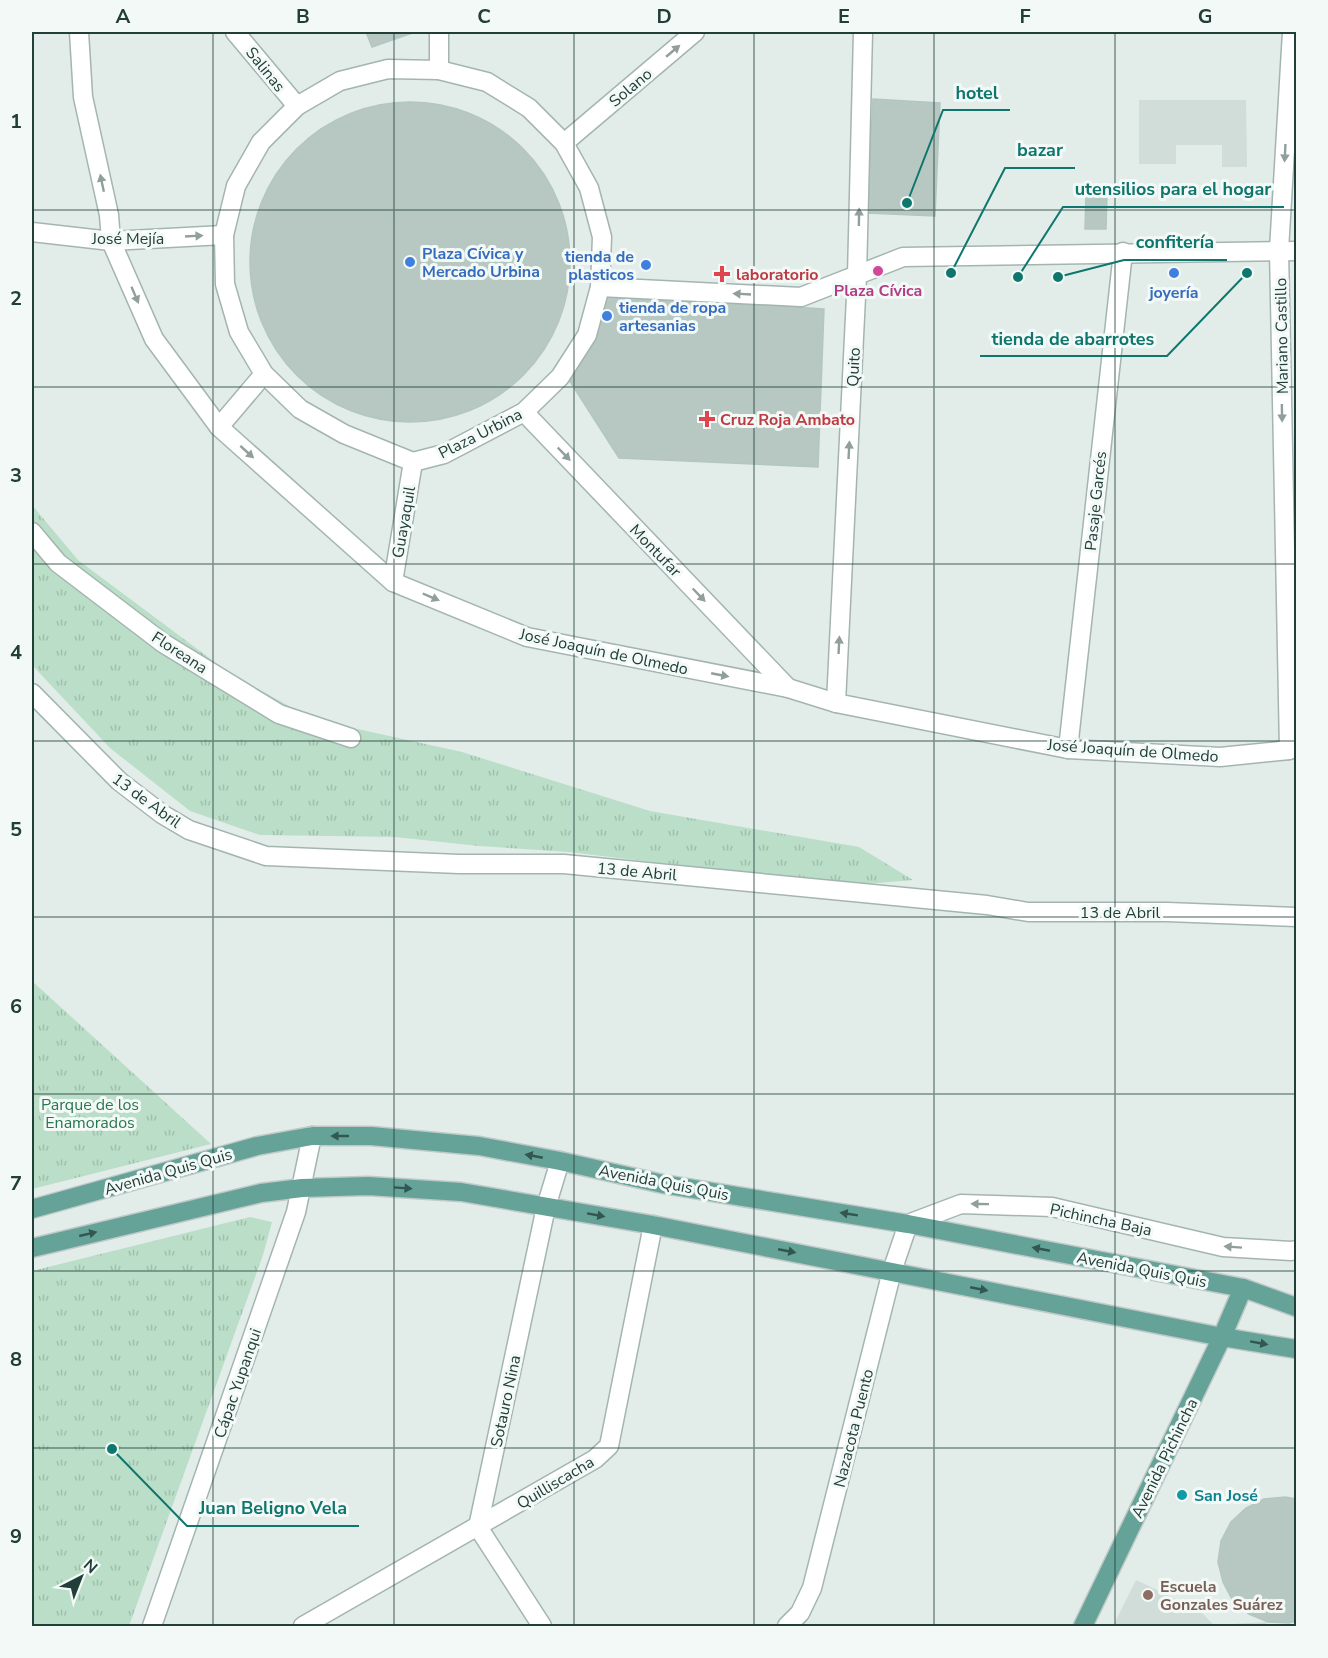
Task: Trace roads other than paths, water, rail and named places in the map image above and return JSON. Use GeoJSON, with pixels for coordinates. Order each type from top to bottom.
{"type":"FeatureCollection","features":[{"type":"Feature","properties":{"kind":"main road","name":"Avenida Quis Quis"},"geometry":{"type":"LineString","coordinates":[[32,1209],[257,1146],[312,1136],[371,1136],[479,1146],[663,1184],[908,1224],[1243,1288],[1296,1307]]}},
{"type":"Feature","properties":{"kind":"main road"},"geometry":{"type":"LineString","coordinates":[[32,1248],[261,1193],[302,1188],[368,1186],[461,1192],[653,1225],[1222,1337],[1296,1349]]}},
{"type":"Feature","properties":{"kind":"main road","name":"Avenida Pichincha"},"geometry":{"type":"LineString","coordinates":[[1083,1626],[1222,1337],[1243,1288]]}},
{"type":"Feature","properties":{"kind":"street","name":"José Joaquín de Olmedo"},"geometry":{"type":"LineString","coordinates":[[79,32],[83,97],[109,215],[111,241],[154,339],[219,427],[393,582],[527,637],[788,688],[836,703],[1068,749],[1220,757],[1292,748]]}},
{"type":"Feature","properties":{"kind":"street","name":"Salinas"},"geometry":{"type":"LineString","coordinates":[[235,32],[297,106]]}},
{"type":"Feature","properties":{"kind":"street"},"geometry":{"type":"LineString","coordinates":[[439,32],[439,69]]}},
{"type":"Feature","properties":{"kind":"street","name":"Solano"},"geometry":{"type":"LineString","coordinates":[[564,143],[695,32]]}},
{"type":"Feature","properties":{"kind":"street","name":"Quito"},"geometry":{"type":"LineString","coordinates":[[836,703],[857,276],[863,32]]}},
{"type":"Feature","properties":{"kind":"street","name":"Mariano Castillo"},"geometry":{"type":"LineString","coordinates":[[1292,32],[1288,250],[1292,748]]}},
{"type":"Feature","properties":{"kind":"street","name":"Plaza Urbina"},"geometry":{"type":"LineString","coordinates":[[388,69],[439,69],[486,82],[529,108],[564,143],[589,188],[602,237],[600,287],[587,335],[561,377],[524,412],[444,454],[413,462],[344,434],[300,409],[264,374],[239,332],[225,284],[224,235],[236,186],[261,142],[297,106],[340,81],[388,69]]}},
{"type":"Feature","properties":{"kind":"street","name":"José Mejía"},"geometry":{"type":"LineString","coordinates":[[32,232],[111,241],[224,235]]}},
{"type":"Feature","properties":{"kind":"street"},"geometry":{"type":"LineString","coordinates":[[600,287],[801,297],[903,257],[1288,250]]}},
{"type":"Feature","properties":{"kind":"street","name":"Pasaje Garcés"},"geometry":{"type":"LineString","coordinates":[[1068,749],[1123,252]]}},
{"type":"Feature","properties":{"kind":"street"},"geometry":{"type":"LineString","coordinates":[[219,427],[264,374]]}},
{"type":"Feature","properties":{"kind":"street","name":"Montufar"},"geometry":{"type":"LineString","coordinates":[[524,412],[788,688]]}},
{"type":"Feature","properties":{"kind":"street","name":"Guayaquil"},"geometry":{"type":"LineString","coordinates":[[393,582],[413,462]]}},
{"type":"Feature","properties":{"kind":"street","name":"Floreana"},"geometry":{"type":"LineString","coordinates":[[32,532],[58,563],[163,642],[279,714],[351,738]]}},
{"type":"Feature","properties":{"kind":"street","name":"13 de Abril"},"geometry":{"type":"LineString","coordinates":[[32,693],[119,782],[162,814],[189,830],[266,856],[459,864],[564,864],[987,905],[1028,912],[1167,912],[1296,917]]}},
{"type":"Feature","properties":{"kind":"street","name":"Cápac Yupanqui"},"geometry":{"type":"LineString","coordinates":[[152,1626],[296,1212],[312,1136]]}},
{"type":"Feature","properties":{"kind":"street","name":"Sotauro Nina"},"geometry":{"type":"LineString","coordinates":[[478,1527],[546,1207],[560,1161]]}},
{"type":"Feature","properties":{"kind":"street","name":"Pichincha Baja"},"geometry":{"type":"LineString","coordinates":[[908,1224],[961,1204],[1052,1207],[1223,1247],[1296,1250]]}},
{"type":"Feature","properties":{"kind":"street","name":"Nazacota Puento"},"geometry":{"type":"LineString","coordinates":[[787,1626],[801,1613],[813,1588],[892,1271],[908,1224]]}},
{"type":"Feature","properties":{"kind":"street","name":"Quilliscacha"},"geometry":{"type":"LineString","coordinates":[[303,1626],[595,1459],[609,1446],[653,1225]]}},
{"type":"Feature","properties":{"kind":"street"},"geometry":{"type":"LineString","coordinates":[[478,1527],[542,1626]]}},
{"type":"Feature","properties":{"kind":"place","name":"hotel"},"geometry":{"type":"Point","coordinates":[907,203]}},
{"type":"Feature","properties":{"kind":"place","name":"Plaza Cívica y Mercado Urbina"},"geometry":{"type":"Point","coordinates":[410,262]}},
{"type":"Feature","properties":{"kind":"place","name":"tienda de plasticos"},"geometry":{"type":"Point","coordinates":[646,265]}},
{"type":"Feature","properties":{"kind":"place","name":"Plaza Cívica"},"geometry":{"type":"Point","coordinates":[878,271]}},
{"type":"Feature","properties":{"kind":"place","name":"bazar"},"geometry":{"type":"Point","coordinates":[951,273]}},
{"type":"Feature","properties":{"kind":"place","name":"joyería"},"geometry":{"type":"Point","coordinates":[1174,273]}},
{"type":"Feature","properties":{"kind":"place","name":"tienda de abarrotes"},"geometry":{"type":"Point","coordinates":[1247,273]}},
{"type":"Feature","properties":{"kind":"place","name":"laboratorio"},"geometry":{"type":"Point","coordinates":[722,274]}},
{"type":"Feature","properties":{"kind":"place","name":"utensilios para el hogar"},"geometry":{"type":"Point","coordinates":[1018,277]}},
{"type":"Feature","properties":{"kind":"place","name":"confitería"},"geometry":{"type":"Point","coordinates":[1058,277]}},
{"type":"Feature","properties":{"kind":"place","name":"tienda de ropa artesanias"},"geometry":{"type":"Point","coordinates":[607,316]}},
{"type":"Feature","properties":{"kind":"place","name":"Cruz Roja Ambato"},"geometry":{"type":"Point","coordinates":[707,419]}},
{"type":"Feature","properties":{"kind":"place","name":"Juan Beligno Vela"},"geometry":{"type":"Point","coordinates":[112,1449]}},
{"type":"Feature","properties":{"kind":"place","name":"San José"},"geometry":{"type":"Point","coordinates":[1182,1495]}},
{"type":"Feature","properties":{"kind":"place","name":"Escuela Gonzales Suárez"},"geometry":{"type":"Point","coordinates":[1148,1595]}},
{"type":"Feature","properties":{"kind":"park label","name":"Parque de los Enamorados"},"geometry":{"type":"Point","coordinates":[90,1113]}}]}
